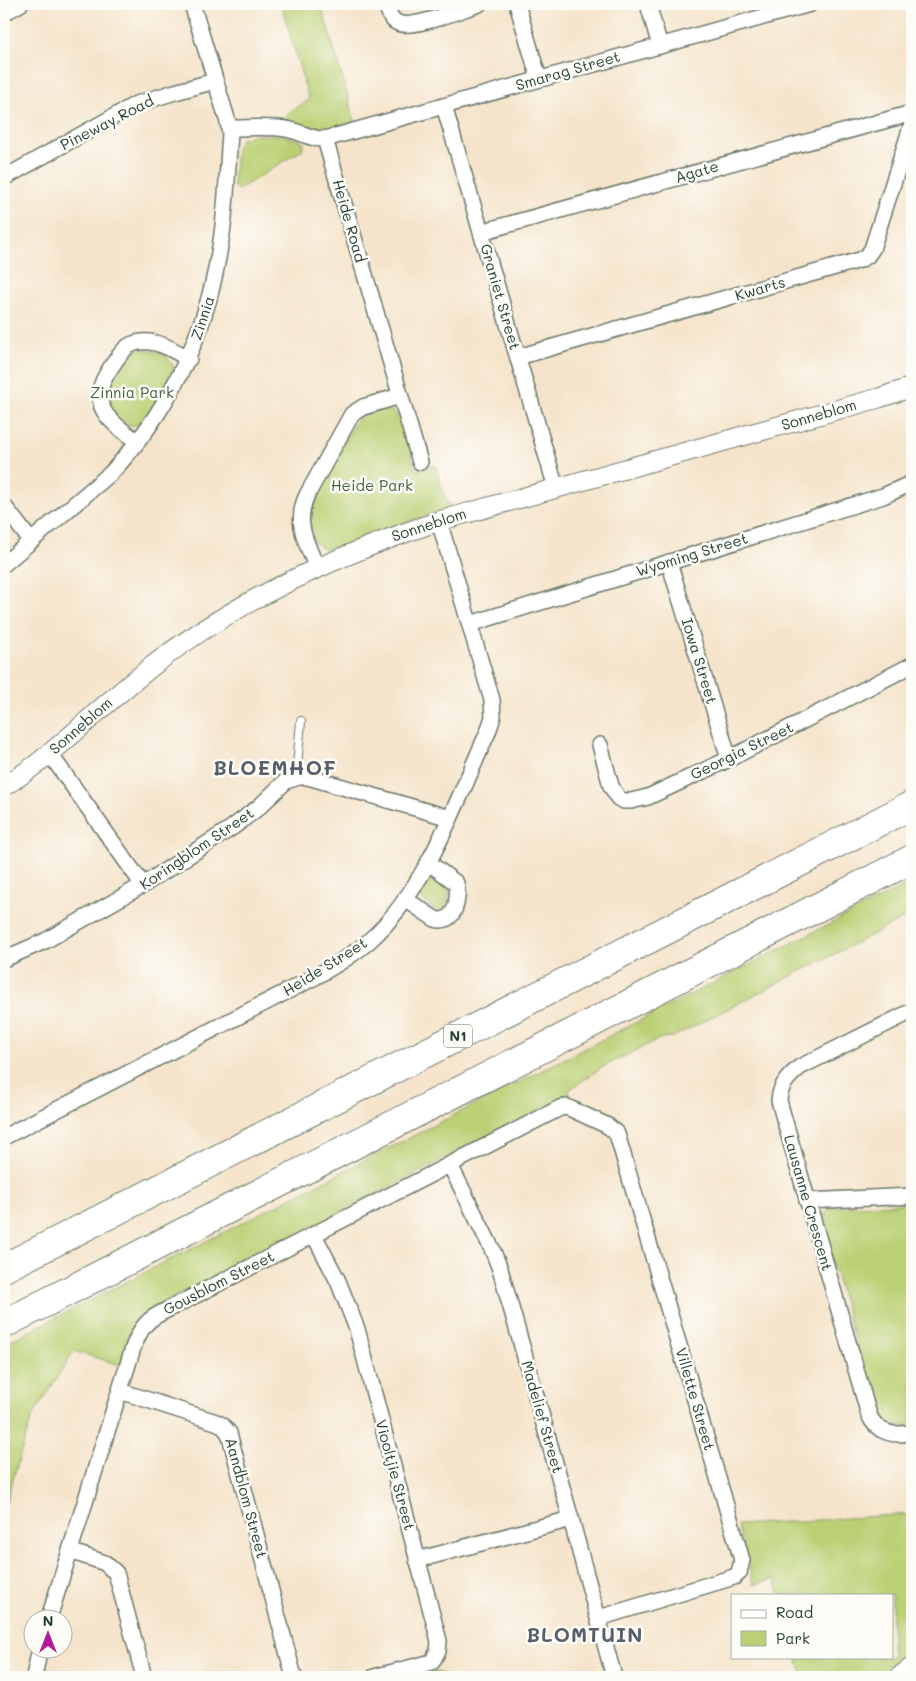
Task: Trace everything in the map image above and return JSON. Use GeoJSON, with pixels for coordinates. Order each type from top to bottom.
{"type":"FeatureCollection","features":[{"type":"Feature","properties":{"kind":"highway","name":"N1"},"geometry":{"type":"LineString","coordinates":[[4,1268],[912,805]]}},
{"type":"Feature","properties":{"kind":"highway"},"geometry":{"type":"LineString","coordinates":[[4,1324],[906,863]]}},
{"type":"Feature","properties":{"kind":"street"},"geometry":{"type":"LineString","coordinates":[[4,13],[20,4]]}},
{"type":"Feature","properties":{"kind":"street","name":"Zinnia"},"geometry":{"type":"LineString","coordinates":[[4,564],[111,473],[137,442],[177,382],[189,359],[209,302],[219,257],[230,128],[192,4]]}},
{"type":"Feature","properties":{"kind":"street"},"geometry":{"type":"LineString","coordinates":[[386,4],[393,19],[397,23],[407,26],[419,24],[479,4]]}},
{"type":"Feature","properties":{"kind":"street"},"geometry":{"type":"LineString","coordinates":[[517,4],[539,79]]}},
{"type":"Feature","properties":{"kind":"street"},"geometry":{"type":"LineString","coordinates":[[648,4],[660,46]]}},
{"type":"Feature","properties":{"kind":"street","name":"Smarag Street"},"geometry":{"type":"LineString","coordinates":[[325,139],[660,46],[795,6],[810,4]]}},
{"type":"Feature","properties":{"kind":"street","name":"Pineway Road"},"geometry":{"type":"LineString","coordinates":[[4,178],[136,104],[215,81]]}},
{"type":"Feature","properties":{"kind":"street","name":"Graniet Street"},"geometry":{"type":"LineString","coordinates":[[444,106],[556,488]]}},
{"type":"Feature","properties":{"kind":"street","name":"Agate"},"geometry":{"type":"LineString","coordinates":[[481,232],[912,113]]}},
{"type":"Feature","properties":{"kind":"street","name":"Kwarts"},"geometry":{"type":"LineString","coordinates":[[518,357],[860,260],[867,256],[872,249],[912,124]]}},
{"type":"Feature","properties":{"kind":"street"},"geometry":{"type":"LineString","coordinates":[[230,128],[288,129],[312,138],[325,139]]}},
{"type":"Feature","properties":{"kind":"street","name":"Heide Road"},"geometry":{"type":"LineString","coordinates":[[325,139],[420,462]]}},
{"type":"Feature","properties":{"kind":"street"},"geometry":{"type":"LineString","coordinates":[[137,442],[106,414],[100,396],[102,382],[125,349],[139,342],[156,344],[173,350],[189,359]]}},
{"type":"Feature","properties":{"kind":"street","name":"Sonneblom"},"geometry":{"type":"LineString","coordinates":[[4,786],[50,754],[152,666],[191,638],[234,611],[317,568],[371,545],[439,521],[879,398],[912,387]]}},
{"type":"Feature","properties":{"kind":"street"},"geometry":{"type":"LineString","coordinates":[[317,568],[301,523],[302,508],[307,494],[352,414],[363,407],[400,396]]}},
{"type":"Feature","properties":{"kind":"street","name":"Wyoming Street"},"geometry":{"type":"LineString","coordinates":[[470,624],[883,496],[912,483]]}},
{"type":"Feature","properties":{"kind":"street"},"geometry":{"type":"LineString","coordinates":[[4,506],[31,541]]}},
{"type":"Feature","properties":{"kind":"street","name":"Heide Street"},"geometry":{"type":"LineString","coordinates":[[4,1137],[315,977],[350,956],[369,941],[383,927],[405,899],[429,863],[493,717],[492,700],[439,521]]}},
{"type":"Feature","properties":{"kind":"street","name":"Iowa Street"},"geometry":{"type":"LineString","coordinates":[[669,562],[729,759]]}},
{"type":"Feature","properties":{"kind":"street","name":"Georgia Street"},"geometry":{"type":"LineString","coordinates":[[600,745],[611,786],[618,798],[624,801],[648,797],[729,759],[912,665]]}},
{"type":"Feature","properties":{"kind":"street"},"geometry":{"type":"LineString","coordinates":[[50,754],[142,885]]}},
{"type":"Feature","properties":{"kind":"street"},"geometry":{"type":"LineString","coordinates":[[296,777],[308,777],[450,818]]}},
{"type":"Feature","properties":{"kind":"street","name":"Koringblom Street"},"geometry":{"type":"LineString","coordinates":[[4,959],[45,941],[142,885],[234,827],[286,782],[296,777]]}},
{"type":"Feature","properties":{"kind":"street"},"geometry":{"type":"LineString","coordinates":[[405,899],[435,919],[446,920],[450,917],[458,897],[456,883],[429,863]]}},
{"type":"Feature","properties":{"kind":"street","name":"Lausanne Crescent"},"geometry":{"type":"LineString","coordinates":[[912,1011],[800,1068],[790,1075],[782,1085],[780,1094],[780,1108],[871,1420],[880,1430],[886,1433],[900,1435],[912,1432]]}},
{"type":"Feature","properties":{"kind":"street","name":"Gousblom Street"},"geometry":{"type":"LineString","coordinates":[[52,1608],[120,1391],[140,1331],[147,1322],[159,1314],[560,1108],[573,1108]]}},
{"type":"Feature","properties":{"kind":"street","name":"Villette Street"},"geometry":{"type":"LineString","coordinates":[[573,1108],[608,1126],[617,1134],[742,1560],[739,1573],[734,1577],[599,1618]]}},
{"type":"Feature","properties":{"kind":"street","name":"Madelief Street"},"geometry":{"type":"LineString","coordinates":[[450,1165],[500,1269],[614,1677]]}},
{"type":"Feature","properties":{"kind":"street"},"geometry":{"type":"LineString","coordinates":[[807,1201],[912,1196]]}},
{"type":"Feature","properties":{"kind":"street","name":"Viooltjie Street"},"geometry":{"type":"LineString","coordinates":[[314,1235],[338,1282],[357,1329],[439,1641],[436,1656],[432,1662],[374,1677]]}},
{"type":"Feature","properties":{"kind":"street","name":"Aandblom Street"},"geometry":{"type":"LineString","coordinates":[[120,1391],[222,1424],[229,1433],[294,1677]]}},
{"type":"Feature","properties":{"kind":"street"},"geometry":{"type":"LineString","coordinates":[[417,1560],[571,1519]]}},
{"type":"Feature","properties":{"kind":"street"},"geometry":{"type":"LineString","coordinates":[[70,1551],[105,1563],[113,1568],[116,1573],[144,1677]]}},
{"type":"Feature","properties":{"kind":"street"},"geometry":{"type":"LineString","coordinates":[[34,1677],[38,1658]]}},
{"type":"Feature","properties":{"kind":"street"},"geometry":{"type":"LineString","coordinates":[[899,1677],[912,1668]]}},
{"type":"Feature","properties":{"kind":"lane"},"geometry":{"type":"LineString","coordinates":[[296,777],[301,721]]}},
{"type":"Feature","properties":{"kind":"green space"},"geometry":{"type":"Polygon","coordinates":[[[281,4],[321,4],[356,124],[320,133],[299,124],[285,121],[285,115],[309,100],[281,4]]]}},
{"type":"Feature","properties":{"kind":"green space"},"geometry":{"type":"Polygon","coordinates":[[[253,135],[282,135],[304,142],[302,150],[238,190],[233,186],[236,149],[241,139],[253,135]]]}},
{"type":"Feature","properties":{"kind":"green space","name":"Zinnia Park"},"geometry":{"type":"Polygon","coordinates":[[[140,349],[156,351],[166,357],[170,360],[174,371],[144,421],[137,425],[131,425],[118,419],[113,413],[107,399],[107,392],[112,379],[126,359],[140,349]]]}},
{"type":"Feature","properties":{"kind":"green space","name":"Heide Park"},"geometry":{"type":"Polygon","coordinates":[[[381,410],[393,412],[399,418],[415,470],[436,465],[443,492],[451,508],[399,524],[336,549],[324,549],[314,542],[311,536],[308,516],[312,501],[356,420],[362,415],[381,410]]]}},
{"type":"Feature","properties":{"kind":"green space"},"geometry":{"type":"Polygon","coordinates":[[[432,879],[449,890],[448,901],[443,911],[437,912],[419,897],[422,886],[432,879]]]}},
{"type":"Feature","properties":{"kind":"green space"},"geometry":{"type":"Polygon","coordinates":[[[912,882],[912,914],[673,1037],[661,1038],[601,1068],[569,1090],[567,1101],[552,1104],[149,1310],[133,1327],[120,1365],[74,1351],[32,1417],[4,1508],[4,1344],[912,882]]]}},
{"type":"Feature","properties":{"kind":"green space"},"geometry":{"type":"Polygon","coordinates":[[[912,1203],[912,1424],[891,1426],[883,1422],[876,1413],[821,1225],[824,1214],[833,1207],[912,1203]]]}},
{"type":"Feature","properties":{"kind":"green space"},"geometry":{"type":"Polygon","coordinates":[[[912,1514],[912,1657],[884,1677],[803,1677],[797,1658],[894,1658],[894,1594],[780,1594],[775,1579],[754,1585],[737,1525],[912,1514]]]}},
{"type":"Feature","properties":{"kind":"green space"},"geometry":{"type":"Polygon","coordinates":[[[438,1672],[448,1677],[413,1677],[438,1672]]]}},
{"type":"Feature","properties":{"kind":"district","name":"BLOEMHOF"},"geometry":{"type":"Point","coordinates":[275,768]}},
{"type":"Feature","properties":{"kind":"district","name":"BLOMTUIN"},"geometry":{"type":"Point","coordinates":[585,1635]}}]}
